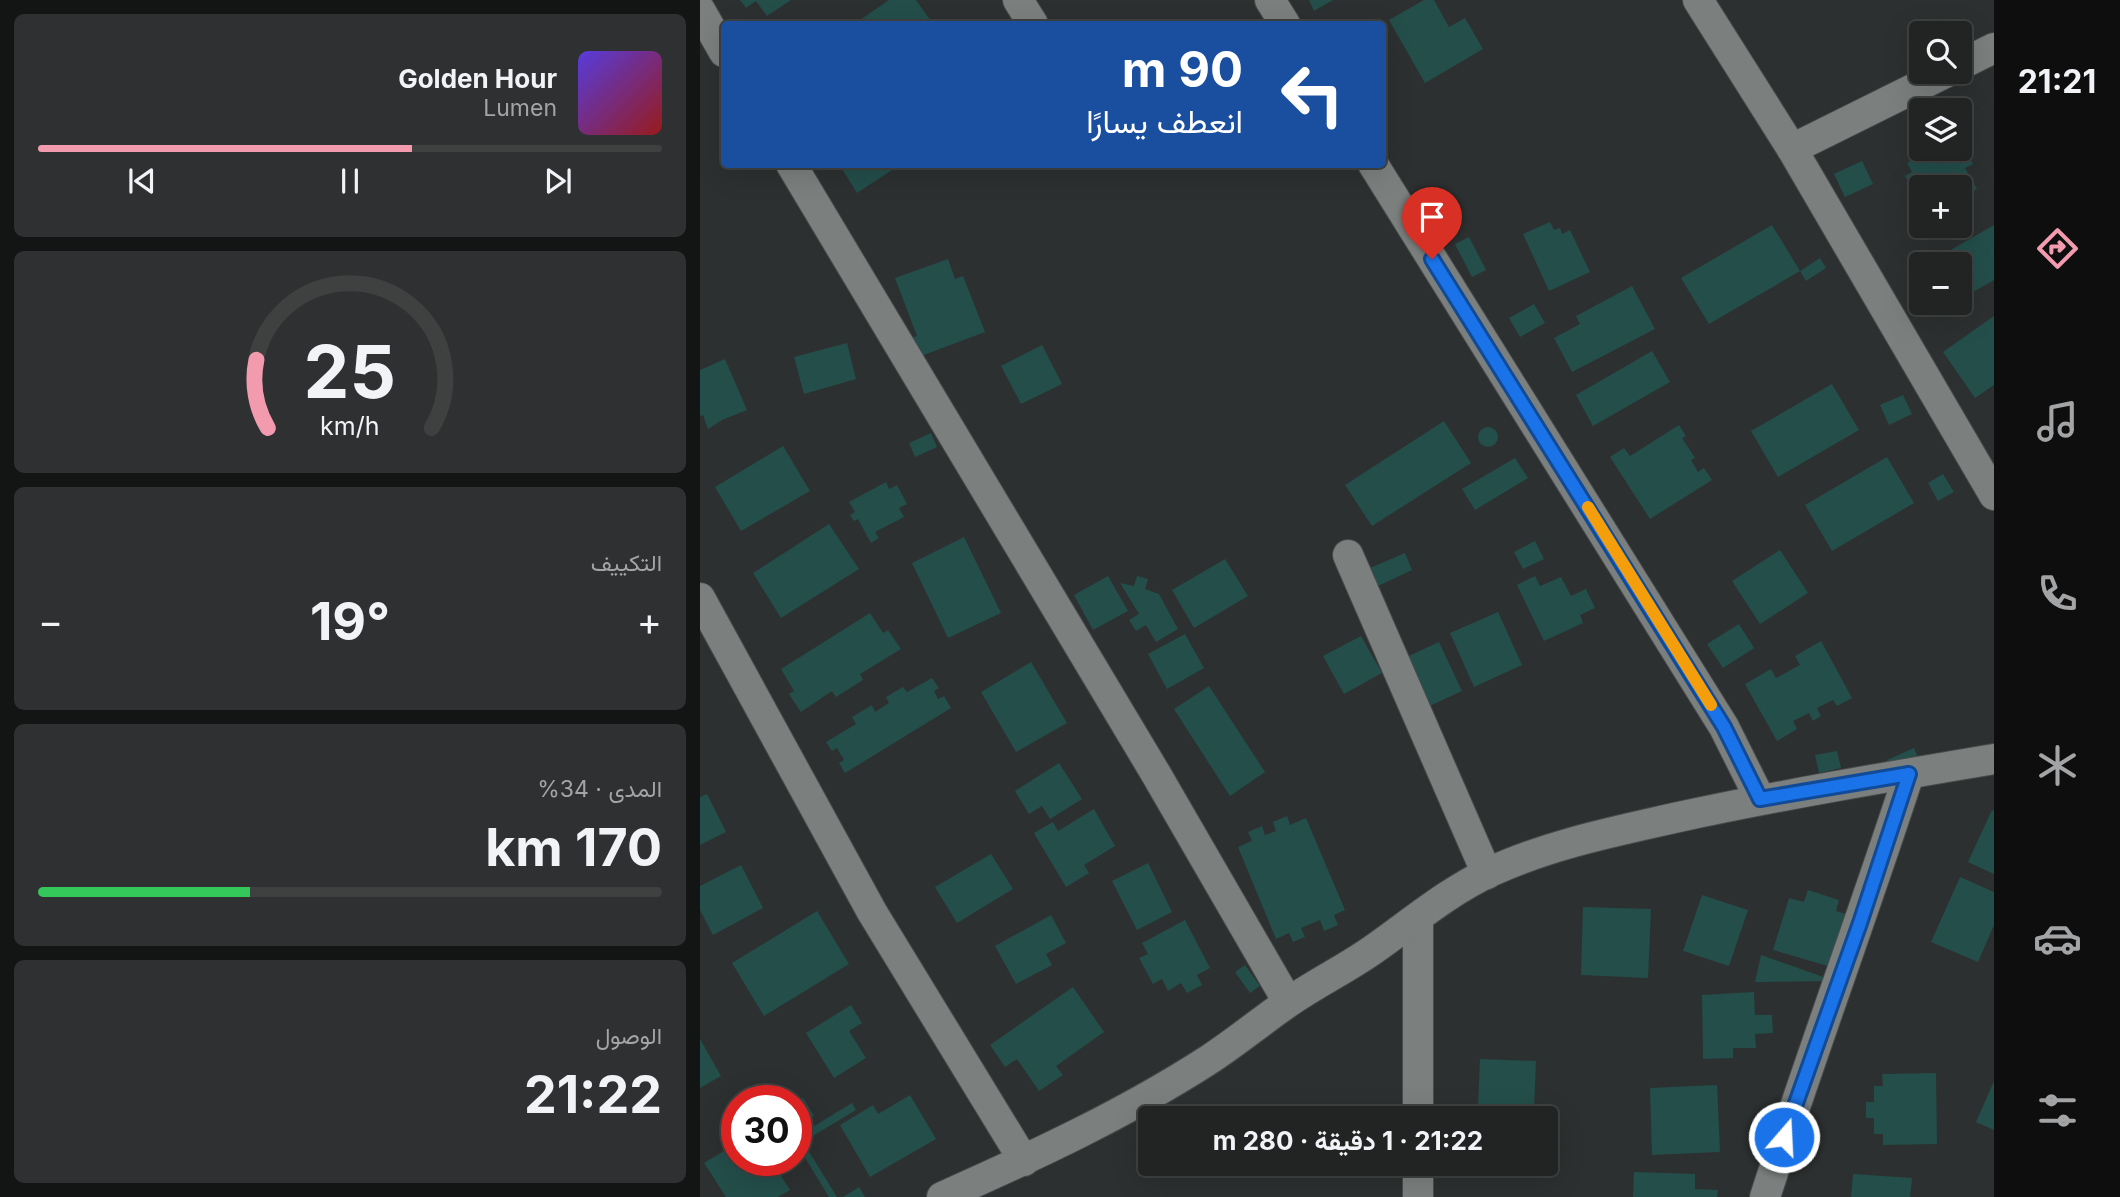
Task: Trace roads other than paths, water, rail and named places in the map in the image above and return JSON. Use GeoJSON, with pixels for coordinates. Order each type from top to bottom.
{"type":"FeatureCollection","features":[{"type":"Feature","properties":{"kind":"street"},"geometry":{"type":"LineString","coordinates":[[1018,0],[1031,21]]}},
{"type":"Feature","properties":{"kind":"street"},"geometry":{"type":"LineString","coordinates":[[1270,0],[1283,21]]}},
{"type":"Feature","properties":{"kind":"street"},"geometry":{"type":"LineString","coordinates":[[1698,0],[1792,149],[1994,495]]}},
{"type":"Feature","properties":{"kind":"street"},"geometry":{"type":"LineString","coordinates":[[700,10],[721,47]]}},
{"type":"Feature","properties":{"kind":"street"},"geometry":{"type":"LineString","coordinates":[[1972,59],[1994,48]]}},
{"type":"Feature","properties":{"kind":"street"},"geometry":{"type":"LineString","coordinates":[[1792,149],[1923,84]]}},
{"type":"Feature","properties":{"kind":"street"},"geometry":{"type":"LineString","coordinates":[[793,168],[1156,774],[1288,1002]]}},
{"type":"Feature","properties":{"kind":"street"},"geometry":{"type":"LineString","coordinates":[[1376,168],[1718,715],[1760,799]]}},
{"type":"Feature","properties":{"kind":"street"},"geometry":{"type":"LineString","coordinates":[[1348,555],[1486,874]]}},
{"type":"Feature","properties":{"kind":"street"},"geometry":{"type":"LineString","coordinates":[[700,598],[872,912],[1024,1161]]}},
{"type":"Feature","properties":{"kind":"street"},"geometry":{"type":"LineString","coordinates":[[942,1197],[1087,1130],[1180,1077],[1212,1058],[1288,1002],[1350,966],[1486,874],[1558,847],[1760,799],[1994,759]]}},
{"type":"Feature","properties":{"kind":"street"},"geometry":{"type":"LineString","coordinates":[[1765,1197],[1909,774]]}},
{"type":"Feature","properties":{"kind":"street"},"geometry":{"type":"LineString","coordinates":[[1418,918],[1418,1106]]}},
{"type":"Feature","properties":{"kind":"street"},"geometry":{"type":"LineString","coordinates":[[1418,1176],[1418,1197]]}}]}
